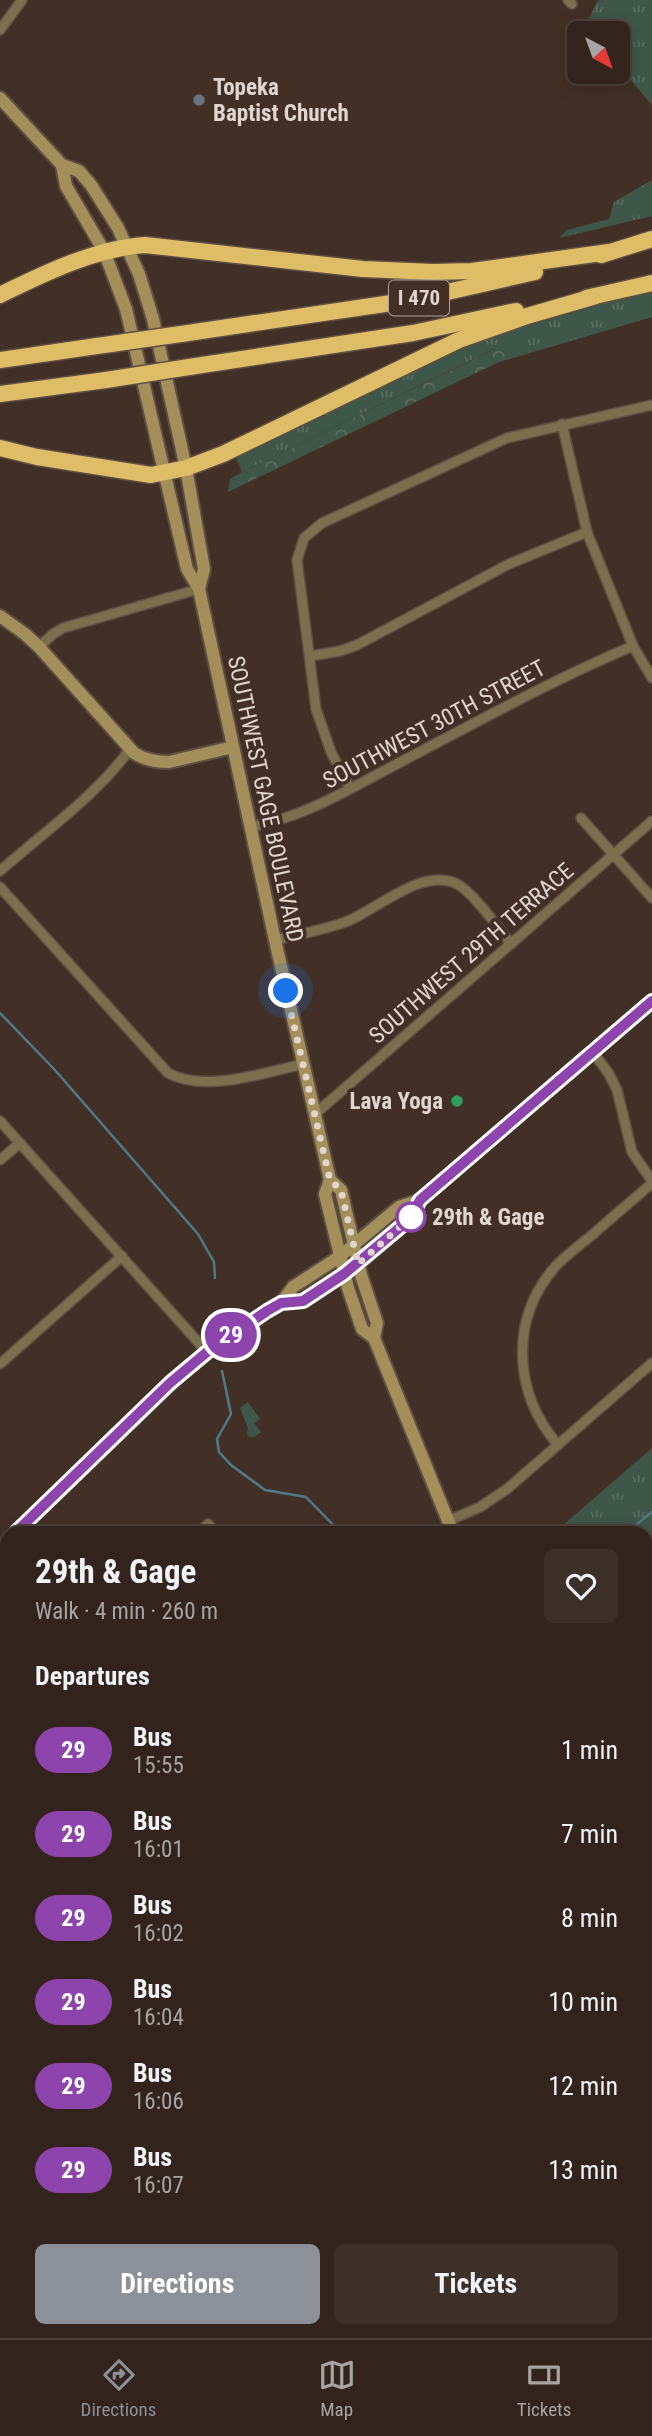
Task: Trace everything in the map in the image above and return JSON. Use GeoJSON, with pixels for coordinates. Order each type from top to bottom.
{"type":"FeatureCollection","features":[{"type":"Feature","properties":{"kind":"highway","name":"I 470"},"geometry":{"type":"LineString","coordinates":[[0,360],[412,300],[652,239]]}},
{"type":"Feature","properties":{"kind":"highway"},"geometry":{"type":"LineString","coordinates":[[0,295],[104,251],[127,246],[145,245],[363,269],[433,272],[472,271],[609,252]]}},
{"type":"Feature","properties":{"kind":"highway","name":"I 470"},"geometry":{"type":"LineString","coordinates":[[0,394],[386,338],[652,283]]}},
{"type":"Feature","properties":{"kind":"highway"},"geometry":{"type":"LineString","coordinates":[[0,448],[37,457],[152,475],[186,468],[223,454],[458,340],[596,296]]}},
{"type":"Feature","properties":{"kind":"main road","name":"SOUTHWEST GAGE BOULEVARD"},"geometry":{"type":"LineString","coordinates":[[0,98],[62,165],[79,172],[91,185],[118,228],[139,274],[153,319],[186,468],[204,569],[200,590]]}},
{"type":"Feature","properties":{"kind":"main road","name":"SOUTHWEST GAGE BOULEVARD"},"geometry":{"type":"LineString","coordinates":[[62,165],[66,186],[104,251],[131,326],[187,569],[200,590],[250,827],[330,1180],[325,1194],[344,1274],[362,1329],[374,1338],[451,1526]]}},
{"type":"Feature","properties":{"kind":"main road"},"geometry":{"type":"LineString","coordinates":[[0,616],[39,648],[130,749],[149,760],[169,762],[233,747]]}},
{"type":"Feature","properties":{"kind":"main road"},"geometry":{"type":"LineString","coordinates":[[281,1303],[303,1301],[358,1264],[410,1219],[420,1200],[652,1001]]}},
{"type":"Feature","properties":{"kind":"main road","name":"SOUTHWEST GAGE BOULEVARD"},"geometry":{"type":"LineString","coordinates":[[330,1180],[341,1190],[358,1264],[377,1323],[374,1338]]}},
{"type":"Feature","properties":{"kind":"main road"},"geometry":{"type":"LineString","coordinates":[[22,1526],[160,1392],[207,1352],[281,1303],[293,1287],[340,1257],[399,1207],[420,1200]]}},
{"type":"Feature","properties":{"kind":"street"},"geometry":{"type":"LineString","coordinates":[[0,30],[22,0]]}},
{"type":"Feature","properties":{"kind":"street"},"geometry":{"type":"LineString","coordinates":[[350,788],[322,730],[314,694],[297,560],[300,545],[309,533],[322,523],[507,438],[652,405]]}},
{"type":"Feature","properties":{"kind":"street"},"geometry":{"type":"LineString","coordinates":[[562,424],[587,532],[633,646],[652,678]]}},
{"type":"Feature","properties":{"kind":"street"},"geometry":{"type":"LineString","coordinates":[[311,656],[357,645],[509,564],[587,532]]}},
{"type":"Feature","properties":{"kind":"street"},"geometry":{"type":"LineString","coordinates":[[39,648],[63,628],[200,590]]}},
{"type":"Feature","properties":{"kind":"street","name":"SOUTHWEST 30TH STREET"},"geometry":{"type":"LineString","coordinates":[[250,827],[308,811],[586,666],[633,646]]}},
{"type":"Feature","properties":{"kind":"street"},"geometry":{"type":"LineString","coordinates":[[0,871],[92,794],[130,749]]}},
{"type":"Feature","properties":{"kind":"street"},"geometry":{"type":"LineString","coordinates":[[581,818],[652,898]]}},
{"type":"Feature","properties":{"kind":"street","name":"SOUTHWEST 29TH TERRACE"},"geometry":{"type":"LineString","coordinates":[[315,1114],[652,821]]}},
{"type":"Feature","properties":{"kind":"street"},"geometry":{"type":"LineString","coordinates":[[275,940],[342,923],[415,885],[439,879],[462,887],[511,944]]}},
{"type":"Feature","properties":{"kind":"street"},"geometry":{"type":"LineString","coordinates":[[0,887],[168,1073],[186,1081],[205,1083],[303,1064]]}},
{"type":"Feature","properties":{"kind":"street"},"geometry":{"type":"LineString","coordinates":[[558,1445],[540,1422],[525,1382],[523,1338],[530,1308],[543,1283],[561,1261],[652,1182],[632,1152],[617,1090],[593,1052]]}},
{"type":"Feature","properties":{"kind":"street"},"geometry":{"type":"LineString","coordinates":[[0,1121],[207,1352]]}},
{"type":"Feature","properties":{"kind":"street"},"geometry":{"type":"LineString","coordinates":[[0,1160],[20,1143]]}},
{"type":"Feature","properties":{"kind":"street"},"geometry":{"type":"LineString","coordinates":[[0,1363],[122,1256]]}},
{"type":"Feature","properties":{"kind":"street"},"geometry":{"type":"LineString","coordinates":[[452,1526],[507,1489],[652,1363]]}},
{"type":"Feature","properties":{"kind":"green space"},"geometry":{"type":"Polygon","coordinates":[[[598,0],[652,0],[652,105],[630,79],[630,21],[588,21],[598,0]]]}},
{"type":"Feature","properties":{"kind":"green space"},"geometry":{"type":"Polygon","coordinates":[[[652,180],[652,216],[559,238],[567,230],[609,219],[614,202],[652,180]]]}},
{"type":"Feature","properties":{"kind":"green space"},"geometry":{"type":"Polygon","coordinates":[[[652,289],[652,317],[520,356],[494,349],[242,472],[236,457],[469,343],[652,289]]]}},
{"type":"Feature","properties":{"kind":"green space"},"geometry":{"type":"Polygon","coordinates":[[[495,349],[520,356],[499,362],[228,492],[230,479],[242,472],[495,349]]]}},
{"type":"Feature","properties":{"kind":"green space"},"geometry":{"type":"Polygon","coordinates":[[[248,1402],[260,1419],[254,1423],[261,1432],[254,1437],[247,1434],[248,1428],[240,1408],[248,1402]]]}},
{"type":"Feature","properties":{"kind":"green space"},"geometry":{"type":"Polygon","coordinates":[[[652,1448],[652,1526],[562,1526],[652,1448]]]}},
{"type":"Feature","properties":{"kind":"waterway"},"geometry":{"type":"LineString","coordinates":[[0,1013],[54,1069],[198,1234],[214,1262],[215,1278]]}},
{"type":"Feature","properties":{"kind":"waterway"},"geometry":{"type":"LineString","coordinates":[[222,1371],[231,1414],[217,1439],[219,1452],[231,1465],[265,1490],[306,1497],[334,1526]]}},
{"type":"Feature","properties":{"kind":"waterway"},"geometry":{"type":"LineString","coordinates":[[635,1526],[652,1512]]}},
{"type":"Feature","properties":{"kind":"bus line","name":"29"},"geometry":{"type":"LineString","coordinates":[[22,1526],[187,1368],[267,1311],[281,1303],[303,1301],[358,1264],[410,1219],[420,1200],[652,1001]]}},
{"type":"Feature","properties":{"kind":"place","name":"Topeka Baptist Church"},"geometry":{"type":"Point","coordinates":[199,100]}},
{"type":"Feature","properties":{"kind":"place","name":"Lava Yoga"},"geometry":{"type":"Point","coordinates":[457,1101]}},
{"type":"Feature","properties":{"kind":"place","name":"29th & Gage"},"geometry":{"type":"Point","coordinates":[411,1217]}},
{"type":"Feature","properties":{"kind":"route"},"geometry":{"type":"LineString","coordinates":[[286,991],[330,1180],[341,1190],[358,1264],[411,1217]]}}]}
